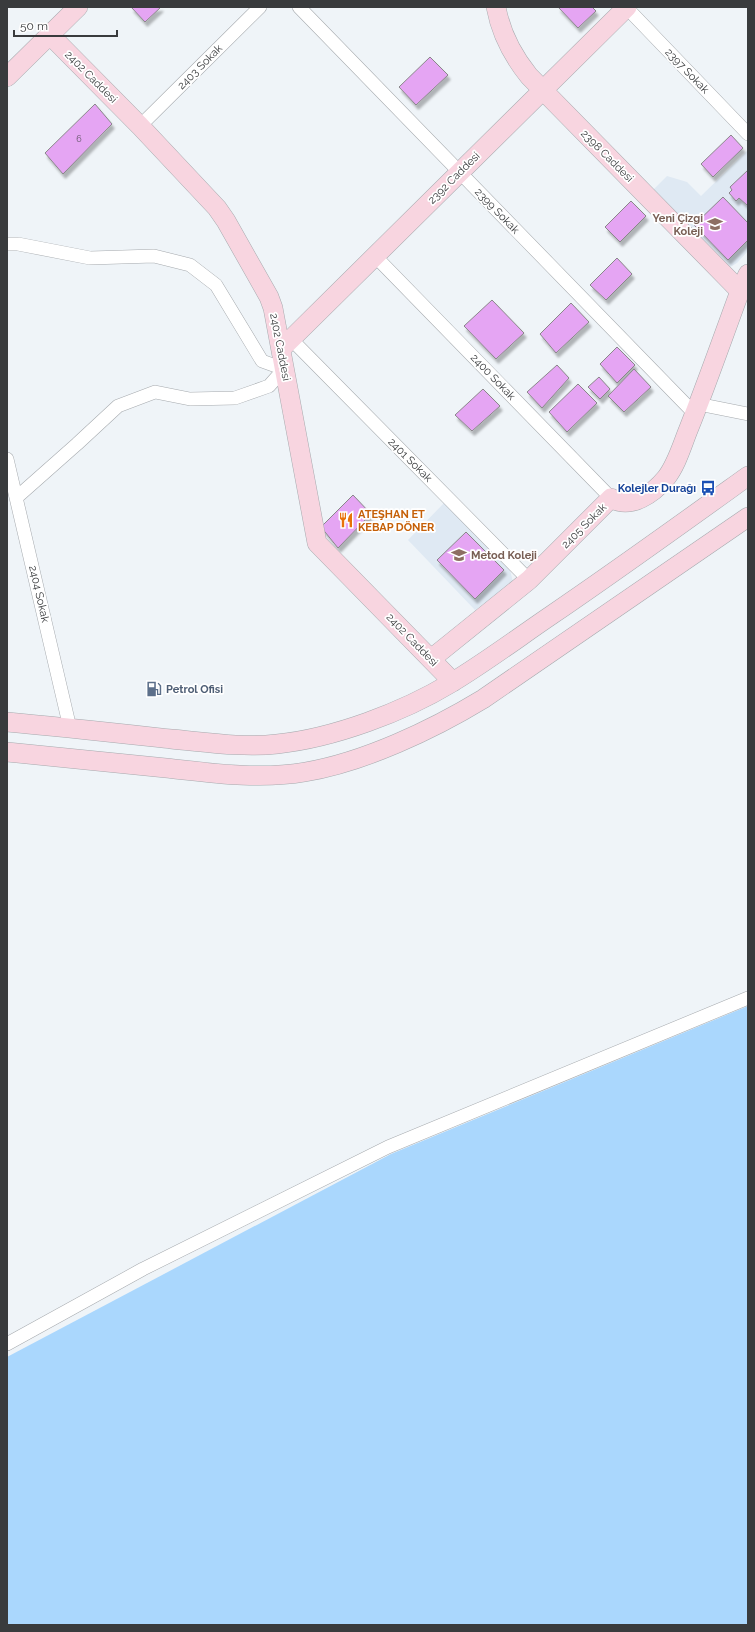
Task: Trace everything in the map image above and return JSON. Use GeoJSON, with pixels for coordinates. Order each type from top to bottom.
{"type":"FeatureCollection","features":[{"type":"Feature","properties":{"kind":"street"},"geometry":{"type":"LineString","coordinates":[[7,77],[78,7]]}},
{"type":"Feature","properties":{"kind":"street","name":"2403 Sokak"},"geometry":{"type":"LineString","coordinates":[[140,126],[260,7]]}},
{"type":"Feature","properties":{"kind":"street","name":"2399 Sokak"},"geometry":{"type":"LineString","coordinates":[[299,7],[460,172],[697,409]]}},
{"type":"Feature","properties":{"kind":"street","name":"2398 Caddesi"},"geometry":{"type":"LineString","coordinates":[[496,7],[507,43],[517,62],[542,91],[744,283]]}},
{"type":"Feature","properties":{"kind":"street","name":"2392 Caddesi"},"geometry":{"type":"LineString","coordinates":[[286,344],[626,7]]}},
{"type":"Feature","properties":{"kind":"street","name":"2397 Sokak"},"geometry":{"type":"LineString","coordinates":[[626,7],[748,134]]}},
{"type":"Feature","properties":{"kind":"street","name":"2402 Caddesi"},"geometry":{"type":"LineString","coordinates":[[50,35],[140,126],[202,192],[226,221],[272,303],[286,344],[284,369],[317,543],[453,682]]}},
{"type":"Feature","properties":{"kind":"street"},"geometry":{"type":"LineString","coordinates":[[7,244],[18,244],[90,258],[154,256],[190,265],[216,285],[262,361],[284,369],[269,386],[235,398],[190,399],[155,392],[118,406],[16,498]]}},
{"type":"Feature","properties":{"kind":"street","name":"2400 Sokak"},"geometry":{"type":"LineString","coordinates":[[375,256],[611,498]]}},
{"type":"Feature","properties":{"kind":"street","name":"2405 Sokak"},"geometry":{"type":"LineString","coordinates":[[431,660],[529,580],[611,498],[623,503],[631,503],[642,498],[660,485],[673,468],[697,409],[744,283]]}},
{"type":"Feature","properties":{"kind":"street","name":"2401 Sokak"},"geometry":{"type":"LineString","coordinates":[[286,344],[529,580]]}},
{"type":"Feature","properties":{"kind":"street"},"geometry":{"type":"LineString","coordinates":[[697,409],[748,414]]}},
{"type":"Feature","properties":{"kind":"street","name":"2404 Sokak"},"geometry":{"type":"LineString","coordinates":[[7,459],[70,728]]}},
{"type":"Feature","properties":{"kind":"street"},"geometry":{"type":"LineString","coordinates":[[7,722],[214,743],[275,745],[316,737],[368,722],[412,703],[453,682],[635,557],[748,476]]}},
{"type":"Feature","properties":{"kind":"street"},"geometry":{"type":"LineString","coordinates":[[7,752],[210,773],[265,776],[304,772],[341,764],[431,728],[450,719],[483,699],[748,517]]}},
{"type":"Feature","properties":{"kind":"street"},"geometry":{"type":"LineString","coordinates":[[7,1344],[143,1269],[388,1147],[748,998]]}},
{"type":"Feature","properties":{"kind":"shaded area","name":"Yeni Çizgi Koleji"},"geometry":{"type":"Polygon","coordinates":[[[748,150],[748,251],[737,263],[727,269],[651,192],[667,176],[687,182],[701,196],[748,150]]]}},
{"type":"Feature","properties":{"kind":"shaded area","name":"Metod Koleji"},"geometry":{"type":"Polygon","coordinates":[[[444,503],[510,570],[513,582],[475,610],[408,540],[444,503]]]}},
{"type":"Feature","properties":{"kind":"shaded area"},"geometry":{"type":"Polygon","coordinates":[[[748,1006],[748,1625],[7,1625],[7,1357],[391,1154],[748,1006]]]}},
{"type":"Feature","properties":{"kind":"building"},"geometry":{"type":"Polygon","coordinates":[[[131,7],[161,7],[145,22],[131,7]]]}},
{"type":"Feature","properties":{"kind":"building"},"geometry":{"type":"Polygon","coordinates":[[[558,7],[592,7],[596,11],[578,28],[558,7]]]}},
{"type":"Feature","properties":{"kind":"building"},"geometry":{"type":"Polygon","coordinates":[[[430,57],[448,75],[416,105],[399,87],[430,57]]]}},
{"type":"Feature","properties":{"kind":"building"},"geometry":{"type":"Polygon","coordinates":[[[95,104],[112,124],[63,174],[45,153],[95,104]]]}},
{"type":"Feature","properties":{"kind":"building"},"geometry":{"type":"Polygon","coordinates":[[[731,135],[743,148],[713,177],[701,164],[731,135]]]}},
{"type":"Feature","properties":{"kind":"building"},"geometry":{"type":"Polygon","coordinates":[[[748,170],[748,206],[739,198],[736,201],[729,193],[732,190],[730,187],[748,170]]]}},
{"type":"Feature","properties":{"kind":"building"},"geometry":{"type":"Polygon","coordinates":[[[723,197],[748,223],[748,240],[728,260],[694,225],[723,197]]]}},
{"type":"Feature","properties":{"kind":"building"},"geometry":{"type":"Polygon","coordinates":[[[631,201],[646,216],[620,242],[605,227],[631,201]]]}},
{"type":"Feature","properties":{"kind":"building"},"geometry":{"type":"Polygon","coordinates":[[[617,258],[632,274],[606,300],[590,285],[617,258]]]}},
{"type":"Feature","properties":{"kind":"building"},"geometry":{"type":"Polygon","coordinates":[[[492,300],[524,333],[496,359],[464,326],[492,300]]]}},
{"type":"Feature","properties":{"kind":"building"},"geometry":{"type":"Polygon","coordinates":[[[571,303],[589,322],[556,353],[540,334],[571,303]]]}},
{"type":"Feature","properties":{"kind":"building"},"geometry":{"type":"Polygon","coordinates":[[[617,347],[635,365],[617,383],[600,364],[617,347]]]}},
{"type":"Feature","properties":{"kind":"building"},"geometry":{"type":"Polygon","coordinates":[[[557,365],[569,378],[542,408],[527,392],[557,365]]]}},
{"type":"Feature","properties":{"kind":"building"},"geometry":{"type":"Polygon","coordinates":[[[634,369],[651,387],[624,412],[608,396],[634,369]]]}},
{"type":"Feature","properties":{"kind":"building"},"geometry":{"type":"Polygon","coordinates":[[[599,377],[610,389],[600,399],[588,387],[599,377]]]}},
{"type":"Feature","properties":{"kind":"building"},"geometry":{"type":"Polygon","coordinates":[[[578,384],[597,403],[567,432],[549,412],[578,384]]]}},
{"type":"Feature","properties":{"kind":"building"},"geometry":{"type":"Polygon","coordinates":[[[483,389],[500,406],[472,431],[455,415],[483,389]]]}},
{"type":"Feature","properties":{"kind":"building","name":"ATEŞHAN ET KEBAP DÖNER"},"geometry":{"type":"Polygon","coordinates":[[[353,495],[371,514],[338,548],[321,527],[353,495]]]}},
{"type":"Feature","properties":{"kind":"building"},"geometry":{"type":"Polygon","coordinates":[[[466,532],[504,570],[475,599],[437,560],[466,532]]]}},
{"type":"Feature","properties":{"kind":"place","name":"Yeni Çizgi Koleji"},"geometry":{"type":"Point","coordinates":[715,224]}},
{"type":"Feature","properties":{"kind":"place","name":"Kolejler Durağı"},"geometry":{"type":"Point","coordinates":[708,488]}},
{"type":"Feature","properties":{"kind":"place","name":"ATEŞHAN ET KEBAP DÖNER"},"geometry":{"type":"Point","coordinates":[346,520]}},
{"type":"Feature","properties":{"kind":"place","name":"Metod Koleji"},"geometry":{"type":"Point","coordinates":[459,555]}},
{"type":"Feature","properties":{"kind":"place","name":"Petrol Ofisi"},"geometry":{"type":"Point","coordinates":[154,689]}}]}
